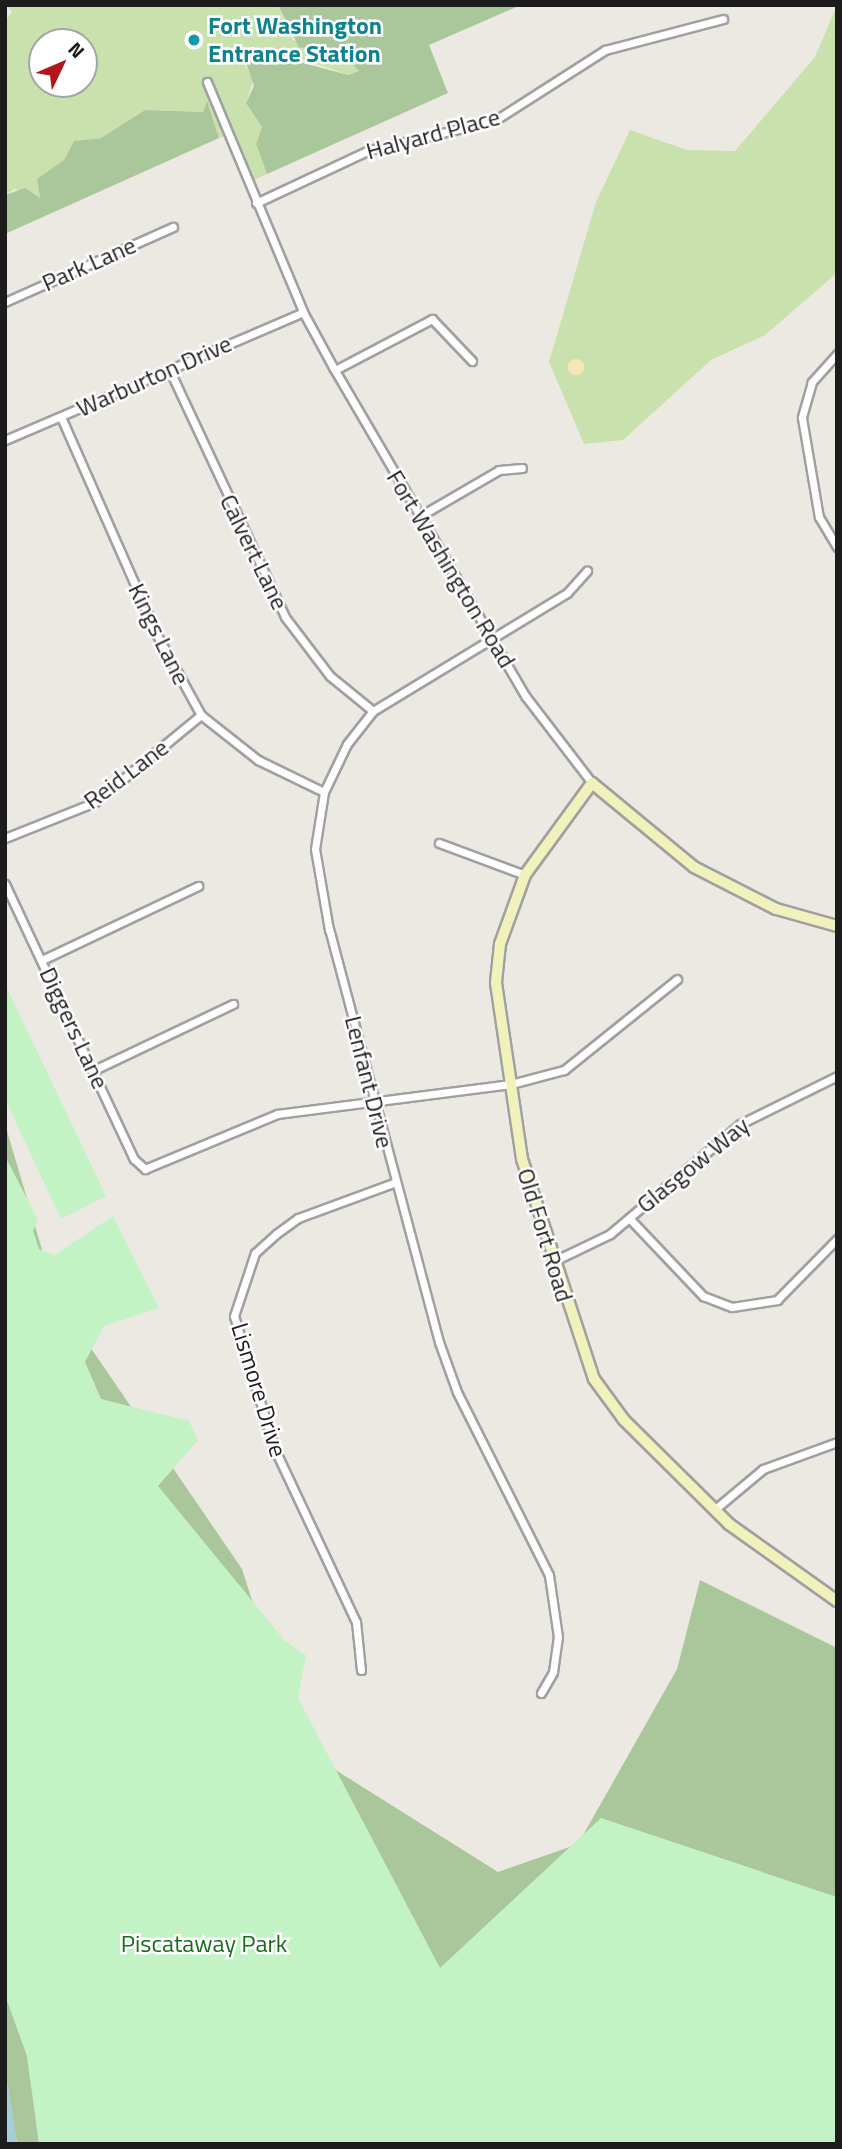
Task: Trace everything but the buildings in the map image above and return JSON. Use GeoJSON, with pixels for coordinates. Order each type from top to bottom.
{"type":"FeatureCollection","features":[{"type":"Feature","properties":{"kind":"main road","name":"Old Fort Road"},"geometry":{"type":"LineString","coordinates":[[592,783],[525,875],[500,944],[496,983],[522,1159],[594,1379],[624,1420],[714,1510],[837,1601]]}},
{"type":"Feature","properties":{"kind":"main road","name":"Fort Washington Road"},"geometry":{"type":"LineString","coordinates":[[592,783],[694,867],[754,900],[837,926]]}},
{"type":"Feature","properties":{"kind":"street","name":"Halyard Place"},"geometry":{"type":"LineString","coordinates":[[256,203],[369,150],[494,121],[605,50],[723,19]]}},
{"type":"Feature","properties":{"kind":"street","name":"Fort Washington Road"},"geometry":{"type":"LineString","coordinates":[[207,82],[303,312],[492,638],[554,738],[592,783]]}},
{"type":"Feature","properties":{"kind":"street","name":"Park Lane"},"geometry":{"type":"LineString","coordinates":[[5,302],[173,227]]}},
{"type":"Feature","properties":{"kind":"street","name":"Warburton Drive"},"geometry":{"type":"LineString","coordinates":[[5,440],[303,312]]}},
{"type":"Feature","properties":{"kind":"street"},"geometry":{"type":"LineString","coordinates":[[335,370],[432,319],[472,362]]}},
{"type":"Feature","properties":{"kind":"street"},"geometry":{"type":"LineString","coordinates":[[837,354],[812,382],[802,418],[819,517],[837,547]]}},
{"type":"Feature","properties":{"kind":"street","name":"Calvert Lane"},"geometry":{"type":"LineString","coordinates":[[169,369],[285,617],[336,682],[373,711]]}},
{"type":"Feature","properties":{"kind":"street","name":"Kings Lane"},"geometry":{"type":"LineString","coordinates":[[61,417],[162,646],[201,715],[258,760],[324,792]]}},
{"type":"Feature","properties":{"kind":"street"},"geometry":{"type":"LineString","coordinates":[[420,516],[499,470],[522,468]]}},
{"type":"Feature","properties":{"kind":"street","name":"Lenfant Drive"},"geometry":{"type":"LineString","coordinates":[[541,1693],[553,1672],[558,1637],[550,1574],[457,1392],[393,1183],[376,1101],[321,898],[315,849],[324,792],[346,744],[373,711],[567,593],[587,570]]}},
{"type":"Feature","properties":{"kind":"street","name":"Reid Lane"},"geometry":{"type":"LineString","coordinates":[[5,838],[95,802],[201,715]]}},
{"type":"Feature","properties":{"kind":"street"},"geometry":{"type":"LineString","coordinates":[[439,843],[525,875]]}},
{"type":"Feature","properties":{"kind":"street","name":"Diggers Lane"},"geometry":{"type":"LineString","coordinates":[[5,884],[134,1159],[145,1168],[261,1119],[376,1101]]}},
{"type":"Feature","properties":{"kind":"street"},"geometry":{"type":"LineString","coordinates":[[42,960],[198,886]]}},
{"type":"Feature","properties":{"kind":"street"},"geometry":{"type":"LineString","coordinates":[[376,1101],[511,1084],[564,1070],[677,979]]}},
{"type":"Feature","properties":{"kind":"street"},"geometry":{"type":"LineString","coordinates":[[94,1070],[233,1004]]}},
{"type":"Feature","properties":{"kind":"street","name":"Glasgow Way"},"geometry":{"type":"LineString","coordinates":[[554,1261],[629,1217],[740,1124],[837,1076]]}},
{"type":"Feature","properties":{"kind":"street","name":"Lismore Drive"},"geometry":{"type":"LineString","coordinates":[[361,1670],[356,1622],[275,1450],[234,1316],[255,1253],[276,1234],[298,1218],[393,1183]]}},
{"type":"Feature","properties":{"kind":"street"},"geometry":{"type":"LineString","coordinates":[[629,1217],[703,1296],[732,1307],[778,1300],[837,1239]]}},
{"type":"Feature","properties":{"kind":"street"},"geometry":{"type":"LineString","coordinates":[[714,1510],[762,1469],[837,1442]]}},
{"type":"Feature","properties":{"kind":"green space"},"geometry":{"type":"Polygon","coordinates":[[[5,5],[278,5],[293,40],[344,55],[359,71],[348,75],[300,58],[238,50],[253,81],[246,103],[262,127],[256,144],[267,174],[252,181],[229,134],[219,138],[207,103],[203,112],[145,110],[101,138],[74,141],[64,160],[37,179],[40,198],[15,189],[5,195],[5,22],[12,11],[5,5]]]}},
{"type":"Feature","properties":{"kind":"green space"},"geometry":{"type":"Polygon","coordinates":[[[278,5],[521,5],[429,45],[448,93],[267,174],[256,144],[262,127],[246,103],[254,86],[240,46],[348,75],[359,71],[343,55],[299,47],[278,5]]]}},
{"type":"Feature","properties":{"kind":"green space"},"geometry":{"type":"Polygon","coordinates":[[[837,5],[837,273],[765,335],[711,360],[623,440],[584,444],[549,362],[596,202],[630,130],[687,150],[735,151],[815,57],[837,5]]]}},
{"type":"Feature","properties":{"kind":"green space"},"geometry":{"type":"Polygon","coordinates":[[[207,101],[219,138],[5,234],[5,195],[25,188],[40,198],[37,179],[64,160],[74,141],[101,138],[145,110],[203,112],[207,101]]]}},
{"type":"Feature","properties":{"kind":"green space"},"geometry":{"type":"Polygon","coordinates":[[[5,984],[106,1196],[61,1219],[5,1099],[5,984]]]}},
{"type":"Feature","properties":{"kind":"green space","name":"Piscataway Park"},"geometry":{"type":"Polygon","coordinates":[[[5,1124],[56,1297],[242,1569],[299,1747],[498,1872],[578,1844],[677,1669],[700,1580],[837,1648],[837,2144],[17,2144],[5,2070],[5,1124]]]}},
{"type":"Feature","properties":{"kind":"green space","name":"Piscataway Park"},"geometry":{"type":"Polygon","coordinates":[[[5,1156],[38,1220],[33,1231],[39,1249],[55,1255],[113,1216],[159,1308],[104,1326],[85,1362],[101,1399],[189,1421],[198,1440],[158,1486],[285,1641],[306,1655],[298,1698],[440,1968],[601,1818],[837,1897],[837,2144],[39,2144],[27,2056],[5,1995],[5,1156]]]}},
{"type":"Feature","properties":{"kind":"sand"},"geometry":{"type":"Polygon","coordinates":[[[576,359],[582,361],[582,373],[576,375],[570,373],[568,367],[570,361],[576,359]]]}},
{"type":"Feature","properties":{"kind":"water"},"geometry":{"type":"Polygon","coordinates":[[[5,2070],[16,2136],[17,2144],[5,2144],[5,2070]]]}},
{"type":"Feature","properties":{"kind":"place","name":"Fort Washington Entrance Station"},"geometry":{"type":"Point","coordinates":[194,40]}}]}
